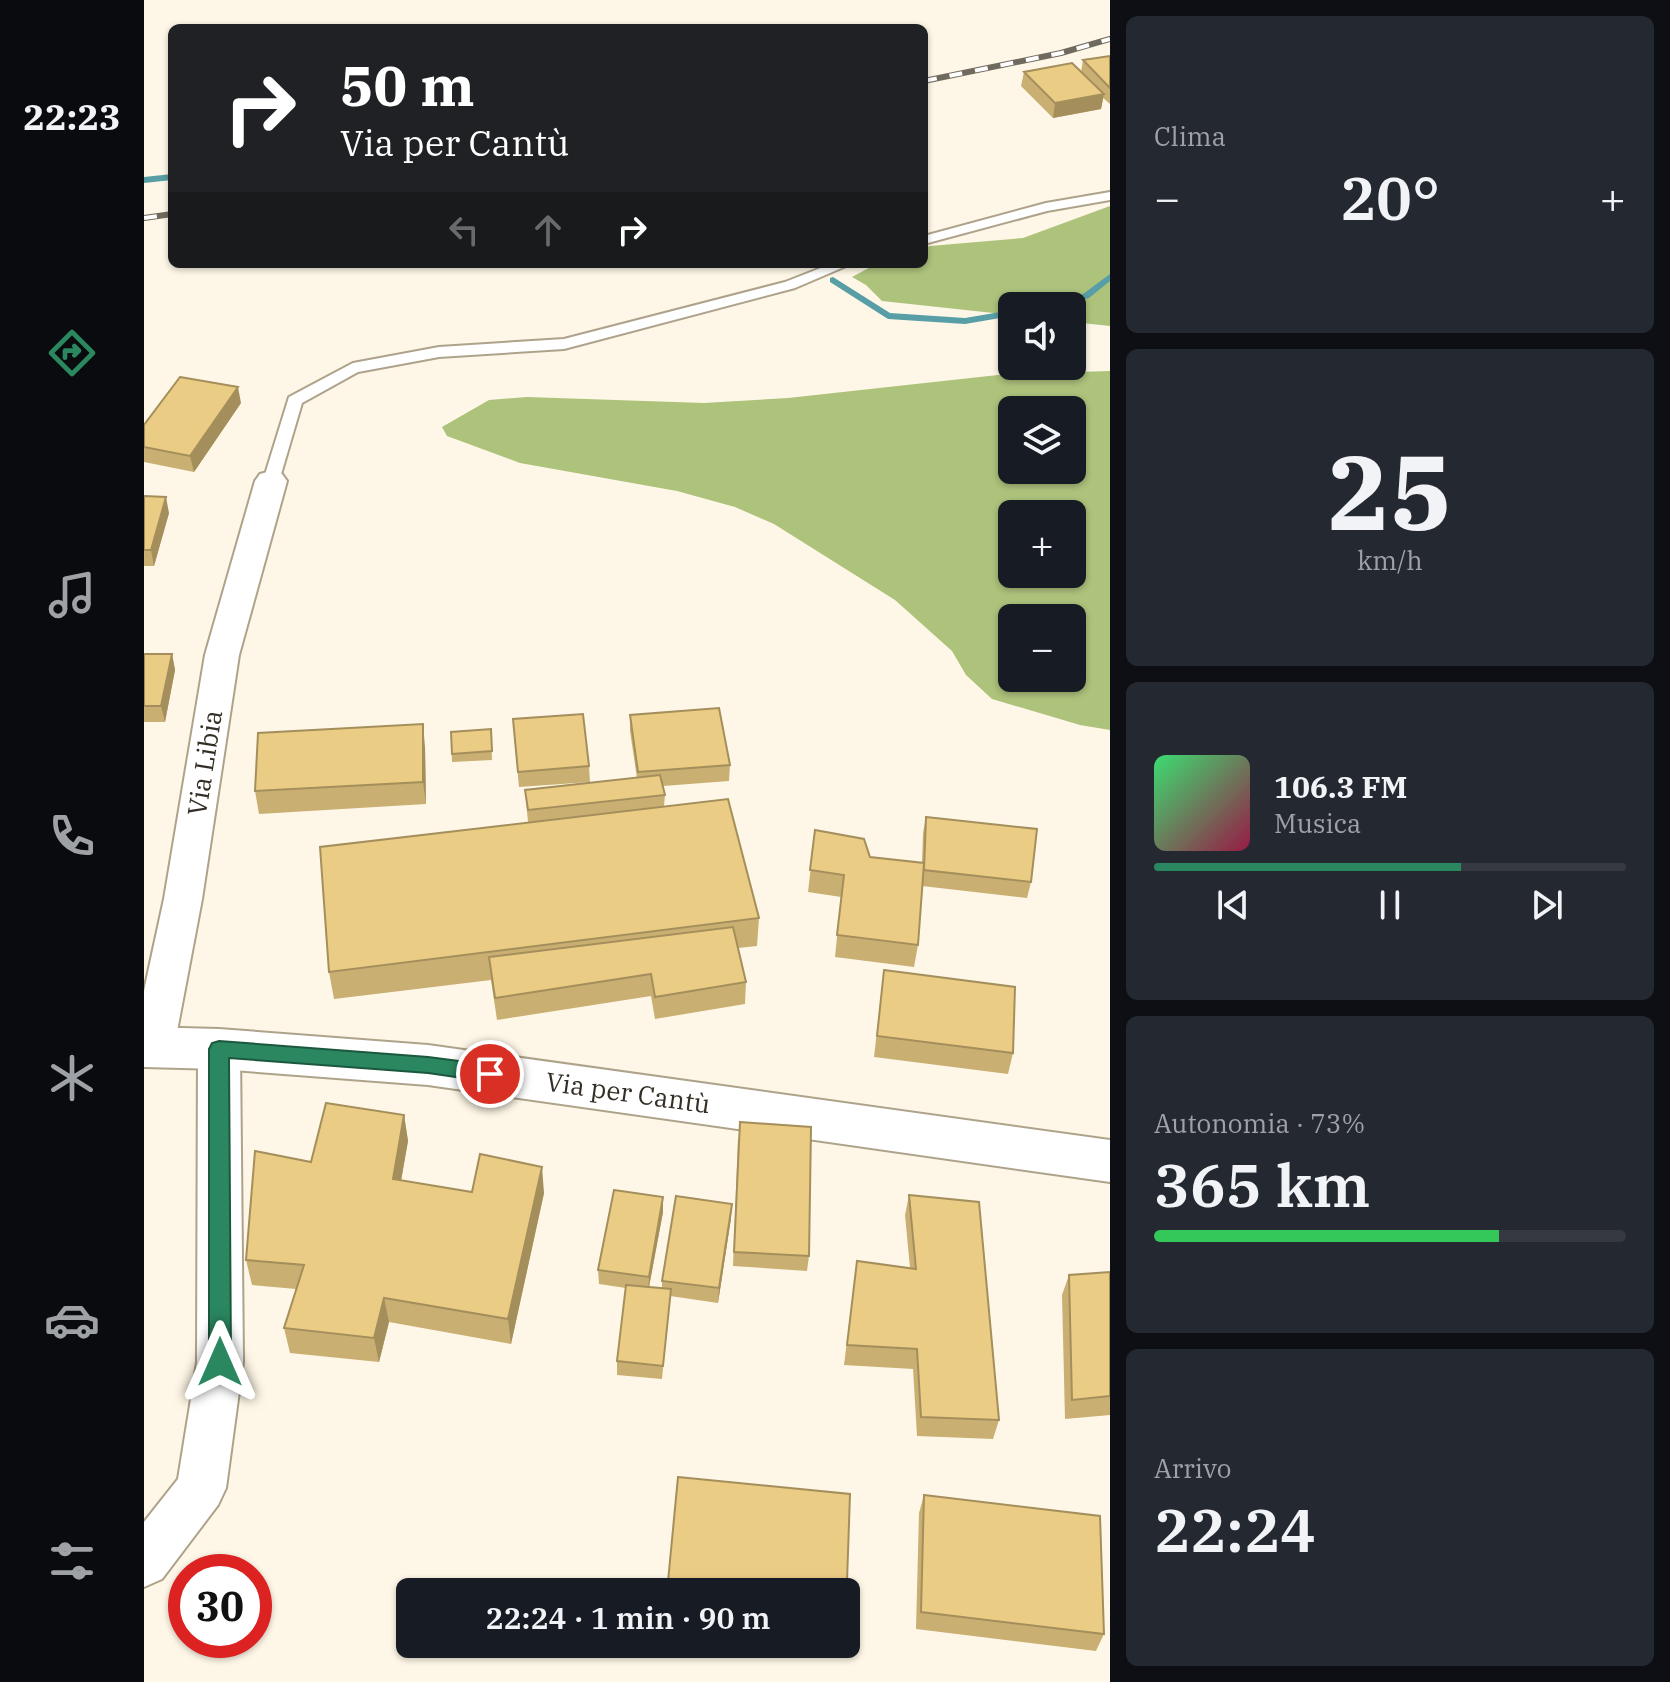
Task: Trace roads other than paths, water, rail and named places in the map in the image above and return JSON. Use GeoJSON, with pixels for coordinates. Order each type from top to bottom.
{"type":"FeatureCollection","features":[{"type":"Feature","properties":{"kind":"street","name":"Via Libia"},"geometry":{"type":"LineString","coordinates":[[148,1047],[183,899],[222,655],[271,481]]}},
{"type":"Feature","properties":{"kind":"street","name":"Via per Cantù"},"geometry":{"type":"LineString","coordinates":[[148,1047],[219,1049],[428,1065],[1110,1161]]}},
{"type":"Feature","properties":{"kind":"street"},"geometry":{"type":"LineString","coordinates":[[144,1562],[201,1488],[220,1362],[219,1049]]}},
{"type":"Feature","properties":{"kind":"lane"},"geometry":{"type":"LineString","coordinates":[[928,239],[1046,207],[1110,196]]}},
{"type":"Feature","properties":{"kind":"lane"},"geometry":{"type":"LineString","coordinates":[[271,481],[295,400],[353,368],[439,352],[564,344],[790,285],[834,268]]}},
{"type":"Feature","properties":{"kind":"waterway"},"geometry":{"type":"LineString","coordinates":[[144,180],[168,177]]}},
{"type":"Feature","properties":{"kind":"waterway"},"geometry":{"type":"LineString","coordinates":[[1086,296],[1110,277]]}},
{"type":"Feature","properties":{"kind":"waterway"},"geometry":{"type":"LineString","coordinates":[[833,280],[888,316],[965,321],[998,315]]}},
{"type":"Feature","properties":{"kind":"railway"},"geometry":{"type":"LineString","coordinates":[[928,80],[1061,53],[1110,39]]}},
{"type":"Feature","properties":{"kind":"railway"},"geometry":{"type":"LineString","coordinates":[[144,218],[168,215]]}}]}
